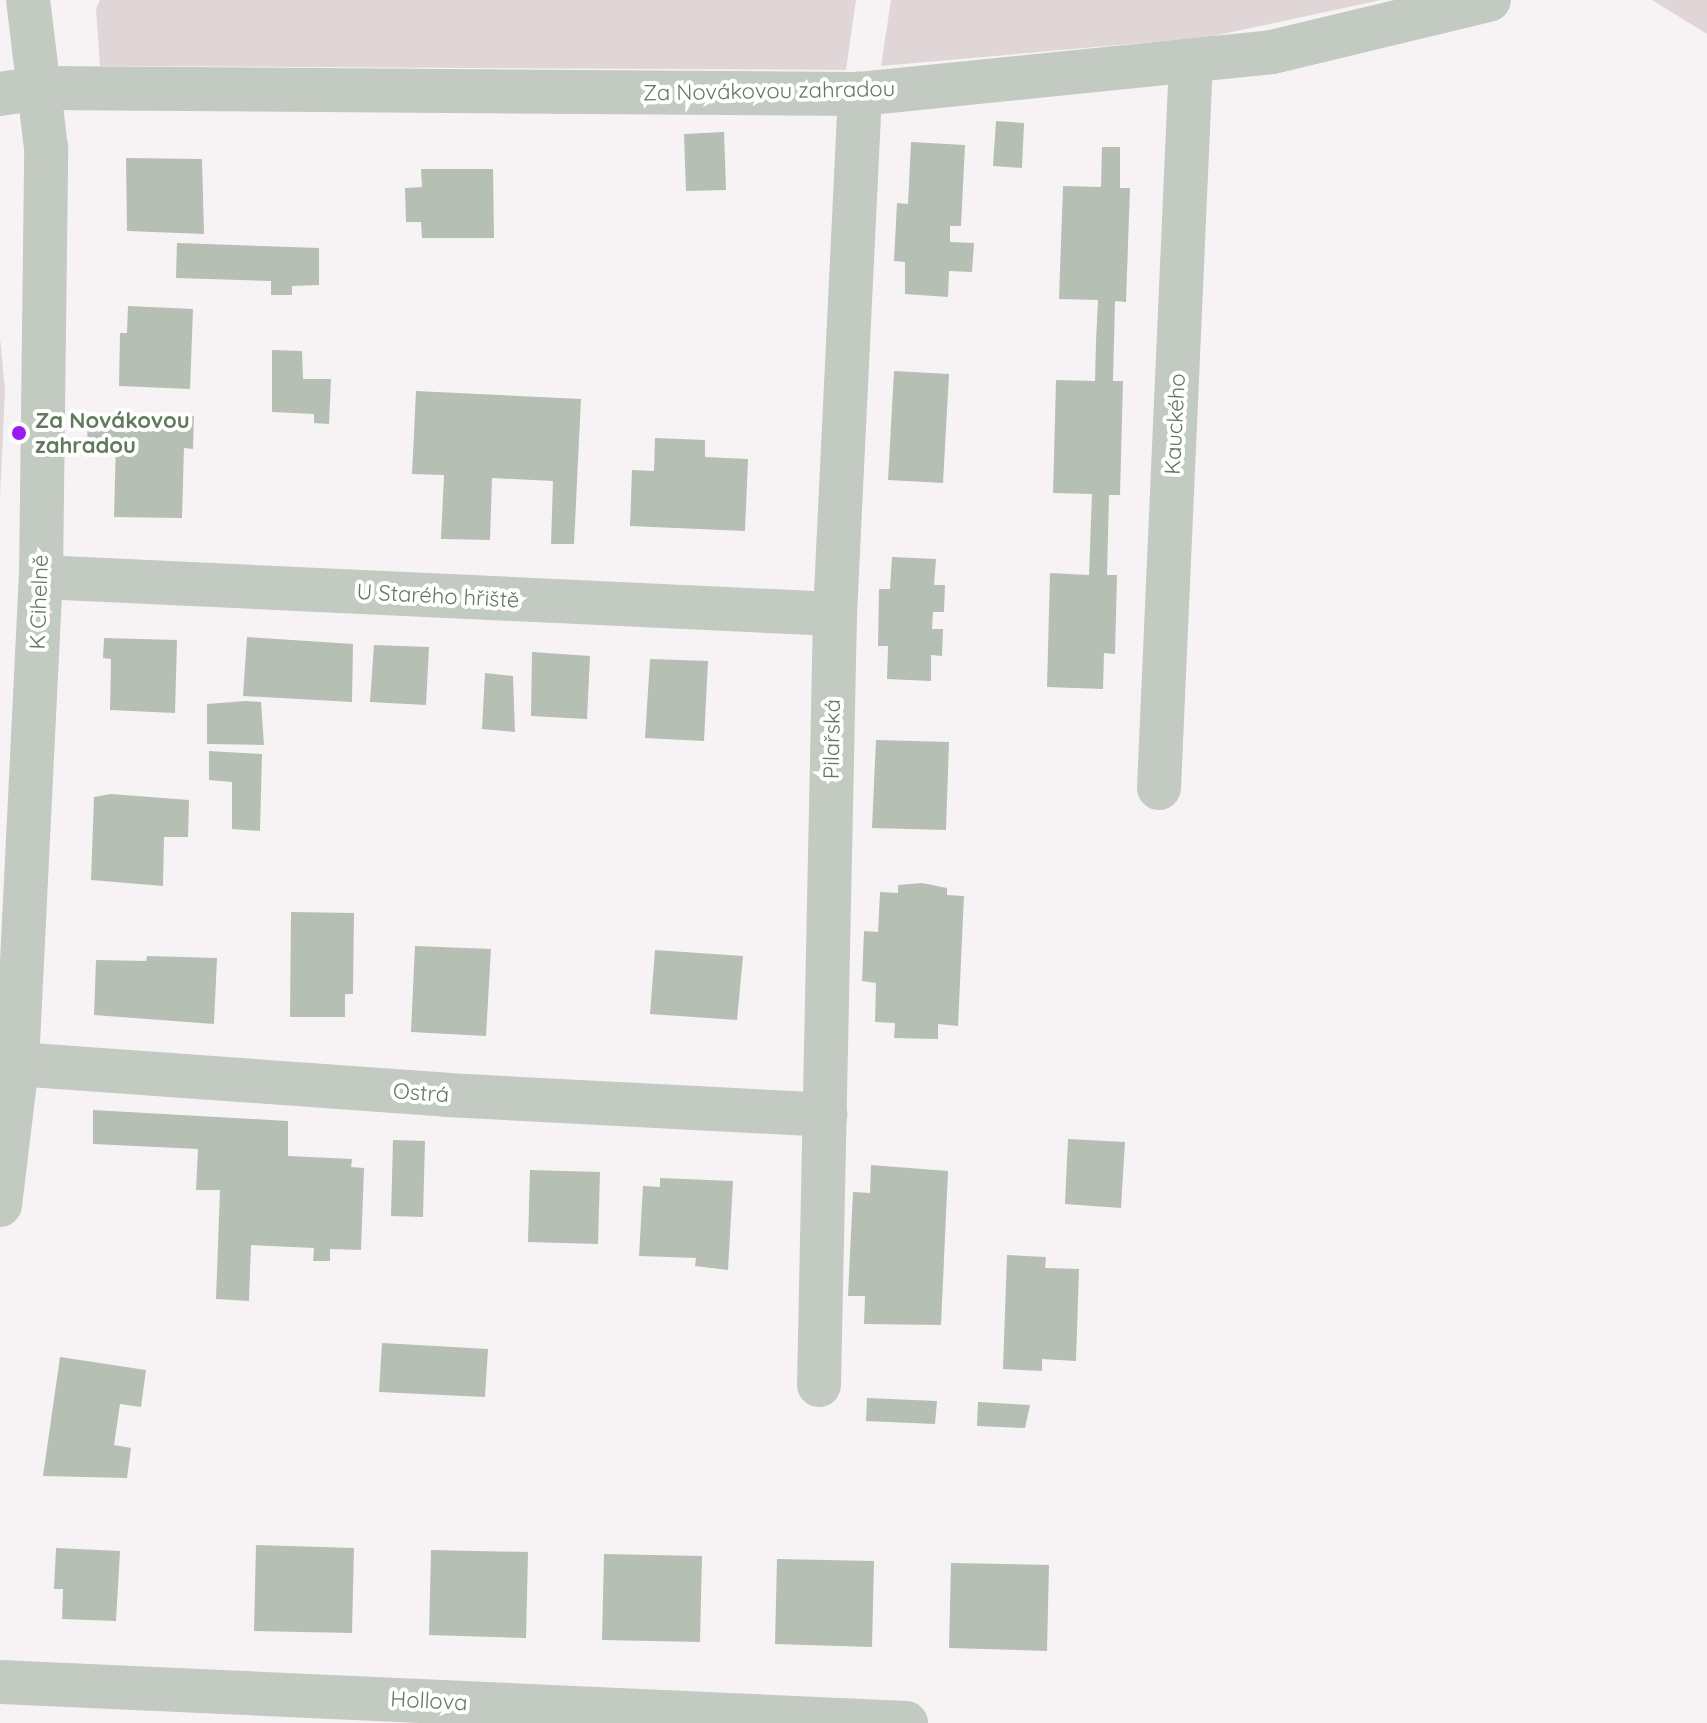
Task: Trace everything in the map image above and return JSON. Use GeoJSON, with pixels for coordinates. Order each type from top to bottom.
{"type":"FeatureCollection","features":[{"type":"Feature","properties":{"kind":"street","name":"K Cihelně"},"geometry":{"type":"LineString","coordinates":[[0,1205],[17,1064],[41,577],[46,148],[20,91],[28,0]]}},
{"type":"Feature","properties":{"kind":"street","name":"Za Novákovou zahradou"},"geometry":{"type":"LineString","coordinates":[[20,91],[860,94],[1272,52],[1489,0]]}},
{"type":"Feature","properties":{"kind":"street","name":"Kauckého"},"geometry":{"type":"LineString","coordinates":[[1159,788],[1191,61]]}},
{"type":"Feature","properties":{"kind":"street","name":"Pilařská"},"geometry":{"type":"LineString","coordinates":[[819,1385],[835,614],[860,94]]}},
{"type":"Feature","properties":{"kind":"street","name":"U Starého hřiště"},"geometry":{"type":"LineString","coordinates":[[41,577],[835,614]]}},
{"type":"Feature","properties":{"kind":"street","name":"Ostrá"},"geometry":{"type":"LineString","coordinates":[[17,1064],[447,1095],[825,1115]]}},
{"type":"Feature","properties":{"kind":"street","name":"Hollova"},"geometry":{"type":"LineString","coordinates":[[0,1682],[906,1723]]}},
{"type":"Feature","properties":{"kind":"shaded area"},"geometry":{"type":"Polygon","coordinates":[[[100,0],[856,0],[846,70],[100,66],[96,9],[100,0]]]}},
{"type":"Feature","properties":{"kind":"shaded area"},"geometry":{"type":"Polygon","coordinates":[[[891,0],[1381,0],[1209,37],[881,66],[891,0]]]}},
{"type":"Feature","properties":{"kind":"shaded area"},"geometry":{"type":"Polygon","coordinates":[[[1652,0],[1707,0],[1707,34],[1652,0]]]}},
{"type":"Feature","properties":{"kind":"shaded area"},"geometry":{"type":"Polygon","coordinates":[[[0,338],[5,390],[0,498],[0,338]]]}},
{"type":"Feature","properties":{"kind":"building"},"geometry":{"type":"Polygon","coordinates":[[[996,121],[1024,123],[1022,168],[993,166],[996,121]]]}},
{"type":"Feature","properties":{"kind":"building"},"geometry":{"type":"Polygon","coordinates":[[[724,132],[726,190],[686,191],[684,134],[724,132]]]}},
{"type":"Feature","properties":{"kind":"building"},"geometry":{"type":"Polygon","coordinates":[[[911,142],[965,145],[961,226],[950,226],[950,242],[974,243],[972,272],[949,271],[948,297],[905,294],[905,262],[894,261],[897,203],[908,204],[911,142]]]}},
{"type":"Feature","properties":{"kind":"building"},"geometry":{"type":"Polygon","coordinates":[[[1102,147],[1120,147],[1120,188],[1130,188],[1126,302],[1115,301],[1113,381],[1123,381],[1120,495],[1109,495],[1107,575],[1117,575],[1115,654],[1104,653],[1103,689],[1047,687],[1050,573],[1089,575],[1092,494],[1053,493],[1056,380],[1095,381],[1098,300],[1059,299],[1063,186],[1101,187],[1102,147]]]}},
{"type":"Feature","properties":{"kind":"building"},"geometry":{"type":"Polygon","coordinates":[[[126,158],[202,159],[204,234],[127,231],[126,158]]]}},
{"type":"Feature","properties":{"kind":"building"},"geometry":{"type":"Polygon","coordinates":[[[421,169],[493,169],[494,238],[422,238],[421,222],[406,222],[405,188],[422,187],[421,169]]]}},
{"type":"Feature","properties":{"kind":"building"},"geometry":{"type":"Polygon","coordinates":[[[177,243],[319,248],[319,285],[292,286],[292,295],[271,295],[271,281],[176,278],[177,243]]]}},
{"type":"Feature","properties":{"kind":"building"},"geometry":{"type":"Polygon","coordinates":[[[128,306],[193,309],[190,389],[119,386],[120,333],[127,333],[128,306]]]}},
{"type":"Feature","properties":{"kind":"building"},"geometry":{"type":"Polygon","coordinates":[[[272,350],[302,351],[303,379],[331,379],[329,424],[314,423],[314,414],[272,412],[272,350]]]}},
{"type":"Feature","properties":{"kind":"building"},"geometry":{"type":"Polygon","coordinates":[[[894,371],[949,374],[943,483],[888,480],[894,371]]]}},
{"type":"Feature","properties":{"kind":"building"},"geometry":{"type":"Polygon","coordinates":[[[416,391],[581,399],[574,544],[551,544],[553,481],[492,478],[490,540],[441,539],[444,475],[412,474],[416,391]]]}},
{"type":"Feature","properties":{"kind":"building"},"geometry":{"type":"Polygon","coordinates":[[[88,414],[194,416],[193,449],[184,448],[182,518],[114,517],[116,443],[87,448],[88,414]]]}},
{"type":"Feature","properties":{"kind":"building"},"geometry":{"type":"Polygon","coordinates":[[[655,438],[705,440],[705,457],[748,459],[745,531],[630,526],[632,470],[654,471],[655,438]]]}},
{"type":"Feature","properties":{"kind":"building"},"geometry":{"type":"Polygon","coordinates":[[[892,557],[936,559],[934,585],[945,585],[944,612],[933,612],[932,629],[943,629],[942,656],[931,655],[931,681],[887,679],[888,646],[878,646],[879,589],[890,589],[892,557]]]}},
{"type":"Feature","properties":{"kind":"building"},"geometry":{"type":"Polygon","coordinates":[[[247,637],[353,644],[352,702],[243,696],[247,637]]]}},
{"type":"Feature","properties":{"kind":"building"},"geometry":{"type":"Polygon","coordinates":[[[104,638],[177,640],[175,713],[110,710],[111,659],[103,658],[104,638]]]}},
{"type":"Feature","properties":{"kind":"building"},"geometry":{"type":"Polygon","coordinates":[[[374,645],[429,647],[426,705],[370,702],[374,645]]]}},
{"type":"Feature","properties":{"kind":"building"},"geometry":{"type":"Polygon","coordinates":[[[532,652],[590,656],[587,719],[531,716],[532,652]]]}},
{"type":"Feature","properties":{"kind":"building"},"geometry":{"type":"Polygon","coordinates":[[[650,659],[708,661],[704,741],[645,738],[650,659]]]}},
{"type":"Feature","properties":{"kind":"building"},"geometry":{"type":"Polygon","coordinates":[[[485,673],[513,676],[515,732],[482,729],[485,673]]]}},
{"type":"Feature","properties":{"kind":"building"},"geometry":{"type":"Polygon","coordinates":[[[261,702],[264,745],[207,744],[207,704],[261,702]]]}},
{"type":"Feature","properties":{"kind":"building"},"geometry":{"type":"Polygon","coordinates":[[[876,740],[949,742],[946,830],[872,828],[876,740]]]}},
{"type":"Feature","properties":{"kind":"building"},"geometry":{"type":"Polygon","coordinates":[[[209,751],[262,754],[260,831],[232,829],[232,782],[209,780],[209,751]]]}},
{"type":"Feature","properties":{"kind":"building"},"geometry":{"type":"Polygon","coordinates":[[[111,794],[189,800],[188,837],[164,837],[163,886],[91,880],[94,797],[111,794]]]}},
{"type":"Feature","properties":{"kind":"building"},"geometry":{"type":"Polygon","coordinates":[[[922,883],[947,888],[947,895],[964,896],[958,1026],[938,1024],[938,1039],[894,1038],[895,1023],[875,1022],[876,983],[862,981],[864,931],[878,932],[880,892],[898,893],[898,885],[922,883]]]}},
{"type":"Feature","properties":{"kind":"building"},"geometry":{"type":"Polygon","coordinates":[[[291,912],[354,913],[353,994],[345,994],[345,1017],[290,1017],[291,912]]]}},
{"type":"Feature","properties":{"kind":"building"},"geometry":{"type":"Polygon","coordinates":[[[415,946],[491,949],[486,1036],[411,1032],[415,946]]]}},
{"type":"Feature","properties":{"kind":"building"},"geometry":{"type":"Polygon","coordinates":[[[655,950],[743,956],[737,1020],[650,1014],[655,950]]]}},
{"type":"Feature","properties":{"kind":"building"},"geometry":{"type":"Polygon","coordinates":[[[147,956],[217,958],[214,1024],[94,1015],[96,960],[146,961],[147,956]]]}},
{"type":"Feature","properties":{"kind":"building"},"geometry":{"type":"Polygon","coordinates":[[[93,1110],[288,1121],[288,1156],[352,1159],[351,1167],[364,1168],[361,1250],[330,1249],[330,1261],[313,1261],[314,1248],[251,1245],[249,1301],[216,1299],[220,1190],[196,1190],[198,1149],[93,1144],[93,1110]]]}},
{"type":"Feature","properties":{"kind":"building"},"geometry":{"type":"Polygon","coordinates":[[[1068,1139],[1125,1142],[1121,1208],[1065,1204],[1068,1139]]]}},
{"type":"Feature","properties":{"kind":"building"},"geometry":{"type":"Polygon","coordinates":[[[393,1140],[425,1141],[423,1217],[391,1216],[393,1140]]]}},
{"type":"Feature","properties":{"kind":"building"},"geometry":{"type":"Polygon","coordinates":[[[871,1165],[948,1171],[941,1325],[864,1324],[865,1296],[848,1296],[853,1192],[870,1193],[871,1165]]]}},
{"type":"Feature","properties":{"kind":"building"},"geometry":{"type":"Polygon","coordinates":[[[530,1170],[600,1172],[598,1244],[528,1242],[530,1170]]]}},
{"type":"Feature","properties":{"kind":"building"},"geometry":{"type":"Polygon","coordinates":[[[660,1178],[733,1181],[728,1270],[695,1266],[696,1258],[639,1256],[643,1186],[660,1187],[660,1178]]]}},
{"type":"Feature","properties":{"kind":"building"},"geometry":{"type":"Polygon","coordinates":[[[1007,1255],[1046,1257],[1045,1268],[1079,1269],[1076,1361],[1042,1359],[1042,1371],[1003,1369],[1007,1255]]]}},
{"type":"Feature","properties":{"kind":"building"},"geometry":{"type":"Polygon","coordinates":[[[382,1343],[488,1349],[485,1397],[379,1392],[382,1343]]]}},
{"type":"Feature","properties":{"kind":"building"},"geometry":{"type":"Polygon","coordinates":[[[60,1357],[146,1370],[141,1407],[120,1404],[114,1445],[131,1448],[127,1478],[43,1476],[60,1357]]]}},
{"type":"Feature","properties":{"kind":"building"},"geometry":{"type":"Polygon","coordinates":[[[867,1398],[937,1401],[935,1424],[866,1421],[867,1398]]]}},
{"type":"Feature","properties":{"kind":"building"},"geometry":{"type":"Polygon","coordinates":[[[978,1402],[1030,1405],[1025,1428],[977,1426],[978,1402]]]}},
{"type":"Feature","properties":{"kind":"building"},"geometry":{"type":"Polygon","coordinates":[[[256,1545],[354,1548],[352,1633],[254,1631],[256,1545]]]}},
{"type":"Feature","properties":{"kind":"building"},"geometry":{"type":"Polygon","coordinates":[[[56,1548],[120,1551],[116,1621],[62,1619],[63,1589],[54,1589],[56,1548]]]}},
{"type":"Feature","properties":{"kind":"building"},"geometry":{"type":"Polygon","coordinates":[[[431,1550],[528,1552],[526,1638],[429,1635],[431,1550]]]}},
{"type":"Feature","properties":{"kind":"building"},"geometry":{"type":"Polygon","coordinates":[[[604,1554],[702,1556],[700,1642],[602,1640],[604,1554]]]}},
{"type":"Feature","properties":{"kind":"building"},"geometry":{"type":"Polygon","coordinates":[[[777,1559],[874,1561],[872,1647],[775,1644],[777,1559]]]}},
{"type":"Feature","properties":{"kind":"building"},"geometry":{"type":"Polygon","coordinates":[[[951,1563],[1049,1565],[1047,1651],[949,1648],[951,1563]]]}},
{"type":"Feature","properties":{"kind":"place","name":"Za Novákovou zahradou"},"geometry":{"type":"Point","coordinates":[19,433]}}]}
